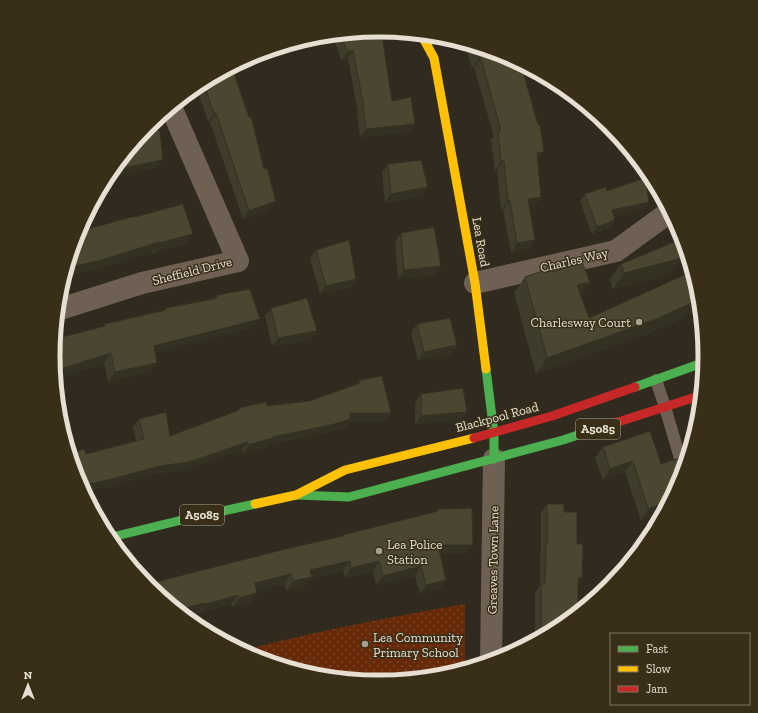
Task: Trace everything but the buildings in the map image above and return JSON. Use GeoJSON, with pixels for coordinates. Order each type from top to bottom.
{"type":"FeatureCollection","features":[{"type":"Feature","properties":{"kind":"main road","name":"Lea Road"},"geometry":{"type":"LineString","coordinates":[[425,41],[434,58],[475,283],[494,433],[494,459]]}},
{"type":"Feature","properties":{"kind":"main road","name":"Blackpool Road"},"geometry":{"type":"LineString","coordinates":[[115,536],[296,494],[345,470],[494,433],[552,416],[698,365]]}},
{"type":"Feature","properties":{"kind":"main road","name":"Blackpool Road"},"geometry":{"type":"LineString","coordinates":[[296,494],[349,497],[563,440],[696,397]]}},
{"type":"Feature","properties":{"kind":"street","name":"Sheffield Drive"},"geometry":{"type":"LineString","coordinates":[[63,308],[142,283],[238,261],[173,112]]}},
{"type":"Feature","properties":{"kind":"street","name":"Charles Way"},"geometry":{"type":"LineString","coordinates":[[475,283],[616,250],[664,216]]}},
{"type":"Feature","properties":{"kind":"street","name":"Greaves Town Lane"},"geometry":{"type":"LineString","coordinates":[[491,656],[494,459]]}},
{"type":"Feature","properties":{"kind":"lane"},"geometry":{"type":"LineString","coordinates":[[656,380],[680,458]]}},
{"type":"Feature","properties":{"kind":"shaded area","name":"Lea Community Primary School"},"geometry":{"type":"Polygon","coordinates":[[[465,604],[465,664],[421,673],[379,676],[358,675],[317,670],[296,665],[250,649],[296,637],[465,604]]]}},
{"type":"Feature","properties":{"kind":"traffic: fast"},"geometry":{"type":"LineString","coordinates":[[635,387],[698,364]]}},
{"type":"Feature","properties":{"kind":"traffic: fast"},"geometry":{"type":"LineString","coordinates":[[486,369],[494,433],[494,459]]}},
{"type":"Feature","properties":{"kind":"traffic: fast"},"geometry":{"type":"LineString","coordinates":[[297,495],[349,497],[563,440],[590,431]]}},
{"type":"Feature","properties":{"kind":"traffic: fast"},"geometry":{"type":"LineString","coordinates":[[115,536],[255,504]]}},
{"type":"Feature","properties":{"kind":"traffic: slow"},"geometry":{"type":"LineString","coordinates":[[425,41],[434,58],[475,283],[486,369]]}},
{"type":"Feature","properties":{"kind":"traffic: slow"},"geometry":{"type":"LineString","coordinates":[[255,504],[296,495],[345,470],[474,438]]}},
{"type":"Feature","properties":{"kind":"traffic: jam"},"geometry":{"type":"LineString","coordinates":[[474,438],[552,416],[635,387]]}},
{"type":"Feature","properties":{"kind":"traffic: jam"},"geometry":{"type":"LineString","coordinates":[[590,431],[696,397]]}},
{"type":"Feature","properties":{"kind":"place","name":"Charlesway Court"},"geometry":{"type":"Point","coordinates":[639,322]}},
{"type":"Feature","properties":{"kind":"place","name":"Lea Police Station"},"geometry":{"type":"Point","coordinates":[379,551]}},
{"type":"Feature","properties":{"kind":"place","name":"Lea Community Primary School"},"geometry":{"type":"Point","coordinates":[365,644]}}]}
